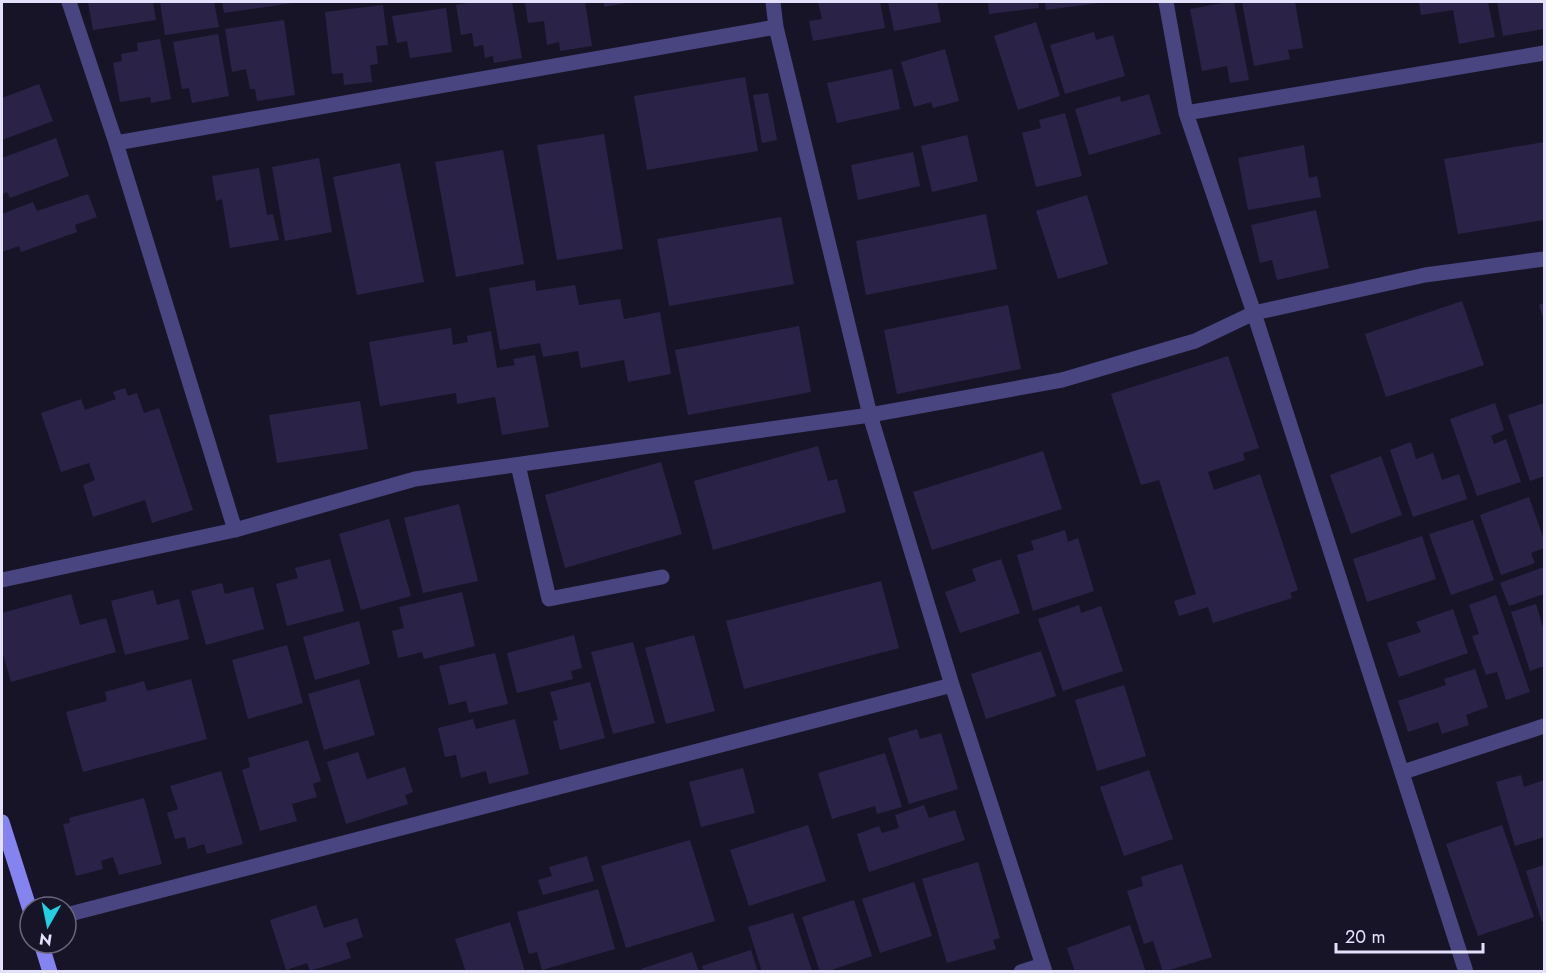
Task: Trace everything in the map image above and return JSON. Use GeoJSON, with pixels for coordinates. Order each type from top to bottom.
{"type":"FeatureCollection","features":[{"type":"Feature","properties":{"kind":"street"},"geometry":{"type":"LineString","coordinates":[[69,2],[116,143],[235,530]]}},
{"type":"Feature","properties":{"kind":"street"},"geometry":{"type":"LineString","coordinates":[[773,2],[776,27],[870,415],[952,685],[1044,968],[1021,972]]}},
{"type":"Feature","properties":{"kind":"street"},"geometry":{"type":"LineString","coordinates":[[1166,2],[1186,113],[1254,313],[1467,972]]}},
{"type":"Feature","properties":{"kind":"street"},"geometry":{"type":"LineString","coordinates":[[116,143],[776,27]]}},
{"type":"Feature","properties":{"kind":"street"},"geometry":{"type":"LineString","coordinates":[[1186,113],[1545,53]]}},
{"type":"Feature","properties":{"kind":"street"},"geometry":{"type":"LineString","coordinates":[[2,580],[235,530],[414,479],[870,415],[1062,380],[1195,341],[1254,313],[1425,275],[1545,259]]}},
{"type":"Feature","properties":{"kind":"street"},"geometry":{"type":"LineString","coordinates":[[518,465],[549,599],[662,577]]}},
{"type":"Feature","properties":{"kind":"street"},"geometry":{"type":"LineString","coordinates":[[78,912],[952,685]]}},
{"type":"Feature","properties":{"kind":"street"},"geometry":{"type":"LineString","coordinates":[[1402,772],[1545,726]]}},
{"type":"Feature","properties":{"kind":"street"},"geometry":{"type":"LineString","coordinates":[[2,822],[25,895]]}},
{"type":"Feature","properties":{"kind":"street"},"geometry":{"type":"LineString","coordinates":[[45,955],[50,972]]}},
{"type":"Feature","properties":{"kind":"building"},"geometry":{"type":"Polygon","coordinates":[[[88,2],[153,2],[156,20],[93,30],[88,2]]]}},
{"type":"Feature","properties":{"kind":"building"},"geometry":{"type":"Polygon","coordinates":[[[160,2],[214,2],[219,27],[165,35],[160,2]]]}},
{"type":"Feature","properties":{"kind":"building"},"geometry":{"type":"Polygon","coordinates":[[[222,2],[293,2],[293,3],[224,13],[222,2]]]}},
{"type":"Feature","properties":{"kind":"building"},"geometry":{"type":"Polygon","coordinates":[[[474,2],[512,2],[522,58],[494,63],[493,56],[485,58],[483,45],[474,47],[472,33],[461,35],[456,5],[474,2]]]}},
{"type":"Feature","properties":{"kind":"building"},"geometry":{"type":"Polygon","coordinates":[[[525,2],[585,2],[592,46],[560,51],[559,42],[547,45],[544,21],[528,23],[525,2]]]}},
{"type":"Feature","properties":{"kind":"building"},"geometry":{"type":"Polygon","coordinates":[[[604,2],[627,2],[627,3],[604,7],[604,2]]]}},
{"type":"Feature","properties":{"kind":"building"},"geometry":{"type":"Polygon","coordinates":[[[818,2],[880,2],[885,28],[813,41],[809,21],[822,19],[818,2]]]}},
{"type":"Feature","properties":{"kind":"building"},"geometry":{"type":"Polygon","coordinates":[[[888,2],[937,2],[941,22],[894,31],[888,2]]]}},
{"type":"Feature","properties":{"kind":"building"},"geometry":{"type":"Polygon","coordinates":[[[988,2],[1038,2],[1039,8],[989,14],[988,2]]]}},
{"type":"Feature","properties":{"kind":"building"},"geometry":{"type":"Polygon","coordinates":[[[1045,2],[1099,2],[1099,3],[1046,10],[1045,2]]]}},
{"type":"Feature","properties":{"kind":"building"},"geometry":{"type":"Polygon","coordinates":[[[1234,2],[1249,80],[1230,83],[1227,66],[1202,71],[1190,9],[1234,2]]]}},
{"type":"Feature","properties":{"kind":"building"},"geometry":{"type":"Polygon","coordinates":[[[1242,2],[1295,2],[1303,48],[1288,50],[1290,59],[1254,66],[1242,2]]]}},
{"type":"Feature","properties":{"kind":"building"},"geometry":{"type":"Polygon","coordinates":[[[1419,2],[1488,2],[1495,37],[1459,44],[1453,10],[1421,15],[1419,2]]]}},
{"type":"Feature","properties":{"kind":"building"},"geometry":{"type":"Polygon","coordinates":[[[1497,2],[1544,2],[1544,29],[1503,36],[1497,2]]]}},
{"type":"Feature","properties":{"kind":"building"},"geometry":{"type":"Polygon","coordinates":[[[383,5],[388,45],[376,46],[378,64],[370,65],[372,82],[344,85],[343,73],[332,74],[325,12],[383,5]]]}},
{"type":"Feature","properties":{"kind":"building"},"geometry":{"type":"Polygon","coordinates":[[[446,8],[452,52],[410,58],[407,41],[397,43],[392,16],[446,8]]]}},
{"type":"Feature","properties":{"kind":"building"},"geometry":{"type":"Polygon","coordinates":[[[284,20],[295,95],[257,101],[255,89],[250,89],[246,69],[232,72],[225,29],[284,20]]]}},
{"type":"Feature","properties":{"kind":"building"},"geometry":{"type":"Polygon","coordinates":[[[1036,22],[1060,96],[1018,110],[994,36],[1036,22]]]}},
{"type":"Feature","properties":{"kind":"building"},"geometry":{"type":"Polygon","coordinates":[[[1094,32],[1096,40],[1113,35],[1125,76],[1065,94],[1050,45],[1094,32]]]}},
{"type":"Feature","properties":{"kind":"building"},"geometry":{"type":"Polygon","coordinates":[[[218,34],[229,96],[192,103],[189,88],[182,89],[173,42],[218,34]]]}},
{"type":"Feature","properties":{"kind":"building"},"geometry":{"type":"Polygon","coordinates":[[[160,39],[171,99],[151,103],[150,97],[120,102],[113,63],[122,61],[121,54],[138,51],[137,43],[160,39]]]}},
{"type":"Feature","properties":{"kind":"building"},"geometry":{"type":"Polygon","coordinates":[[[945,49],[959,101],[933,108],[931,102],[914,107],[901,62],[945,49]]]}},
{"type":"Feature","properties":{"kind":"building"},"geometry":{"type":"Polygon","coordinates":[[[892,69],[900,109],[837,123],[827,83],[892,69]]]}},
{"type":"Feature","properties":{"kind":"building"},"geometry":{"type":"Polygon","coordinates":[[[745,77],[758,151],[647,170],[634,96],[745,77]]]}},
{"type":"Feature","properties":{"kind":"building"},"geometry":{"type":"Polygon","coordinates":[[[39,84],[53,121],[2,140],[2,98],[39,84]]]}},
{"type":"Feature","properties":{"kind":"building"},"geometry":{"type":"Polygon","coordinates":[[[768,93],[777,140],[762,143],[753,95],[768,93]]]}},
{"type":"Feature","properties":{"kind":"building"},"geometry":{"type":"Polygon","coordinates":[[[1149,94],[1161,134],[1089,155],[1075,109],[1120,96],[1121,102],[1149,94]]]}},
{"type":"Feature","properties":{"kind":"building"},"geometry":{"type":"Polygon","coordinates":[[[1065,113],[1082,176],[1036,187],[1022,133],[1041,128],[1039,120],[1065,113]]]}},
{"type":"Feature","properties":{"kind":"building"},"geometry":{"type":"Polygon","coordinates":[[[604,134],[623,249],[557,260],[537,145],[604,134]]]}},
{"type":"Feature","properties":{"kind":"building"},"geometry":{"type":"Polygon","coordinates":[[[967,135],[978,181],[932,192],[921,146],[967,135]]]}},
{"type":"Feature","properties":{"kind":"building"},"geometry":{"type":"Polygon","coordinates":[[[56,138],[69,176],[10,198],[7,192],[2,194],[2,158],[56,138]]]}},
{"type":"Feature","properties":{"kind":"building"},"geometry":{"type":"Polygon","coordinates":[[[1544,142],[1544,220],[1458,234],[1444,159],[1544,142]]]}},
{"type":"Feature","properties":{"kind":"building"},"geometry":{"type":"Polygon","coordinates":[[[1304,145],[1309,178],[1317,176],[1321,197],[1248,210],[1238,158],[1304,145]]]}},
{"type":"Feature","properties":{"kind":"building"},"geometry":{"type":"Polygon","coordinates":[[[503,150],[524,264],[456,277],[435,162],[503,150]]]}},
{"type":"Feature","properties":{"kind":"building"},"geometry":{"type":"Polygon","coordinates":[[[913,152],[920,186],[858,200],[851,165],[913,152]]]}},
{"type":"Feature","properties":{"kind":"building"},"geometry":{"type":"Polygon","coordinates":[[[319,158],[332,232],[285,241],[272,167],[319,158]]]}},
{"type":"Feature","properties":{"kind":"building"},"geometry":{"type":"Polygon","coordinates":[[[400,163],[424,282],[357,295],[333,177],[400,163]]]}},
{"type":"Feature","properties":{"kind":"building"},"geometry":{"type":"Polygon","coordinates":[[[259,168],[267,215],[273,214],[279,240],[230,248],[222,199],[216,201],[212,176],[259,168]]]}},
{"type":"Feature","properties":{"kind":"building"},"geometry":{"type":"Polygon","coordinates":[[[88,194],[97,217],[75,225],[77,232],[21,252],[19,246],[2,252],[2,214],[33,202],[37,211],[88,194]]]}},
{"type":"Feature","properties":{"kind":"building"},"geometry":{"type":"Polygon","coordinates":[[[1087,195],[1108,264],[1058,279],[1036,211],[1087,195]]]}},
{"type":"Feature","properties":{"kind":"building"},"geometry":{"type":"Polygon","coordinates":[[[1316,210],[1329,268],[1277,280],[1272,260],[1260,263],[1251,225],[1316,210]]]}},
{"type":"Feature","properties":{"kind":"building"},"geometry":{"type":"Polygon","coordinates":[[[986,214],[997,269],[866,295],[856,241],[986,214]]]}},
{"type":"Feature","properties":{"kind":"building"},"geometry":{"type":"Polygon","coordinates":[[[781,217],[794,284],[669,306],[657,239],[781,217]]]}},
{"type":"Feature","properties":{"kind":"building"},"geometry":{"type":"Polygon","coordinates":[[[535,280],[536,291],[575,285],[579,305],[620,299],[624,319],[660,312],[671,374],[628,382],[624,360],[581,368],[578,351],[543,357],[540,343],[500,350],[489,288],[535,280]]]}},
{"type":"Feature","properties":{"kind":"building"},"geometry":{"type":"Polygon","coordinates":[[[1462,301],[1484,365],[1386,397],[1365,334],[1462,301]]]}},
{"type":"Feature","properties":{"kind":"building"},"geometry":{"type":"Polygon","coordinates":[[[1544,303],[1544,320],[1539,305],[1544,303]]]}},
{"type":"Feature","properties":{"kind":"building"},"geometry":{"type":"Polygon","coordinates":[[[1008,305],[1021,369],[897,394],[884,330],[1008,305]]]}},
{"type":"Feature","properties":{"kind":"building"},"geometry":{"type":"Polygon","coordinates":[[[799,326],[811,392],[688,415],[675,350],[799,326]]]}},
{"type":"Feature","properties":{"kind":"building"},"geometry":{"type":"Polygon","coordinates":[[[451,328],[453,345],[468,342],[467,336],[491,331],[497,368],[515,365],[513,359],[535,355],[549,427],[502,435],[495,397],[457,404],[456,393],[380,406],[369,342],[451,328]]]}},
{"type":"Feature","properties":{"kind":"building"},"geometry":{"type":"Polygon","coordinates":[[[1228,356],[1259,448],[1243,453],[1245,460],[1208,472],[1214,490],[1260,474],[1298,590],[1290,593],[1292,598],[1213,623],[1208,607],[1179,616],[1174,601],[1196,594],[1159,480],[1141,485],[1111,394],[1228,356]]]}},
{"type":"Feature","properties":{"kind":"building"},"geometry":{"type":"Polygon","coordinates":[[[125,388],[128,396],[137,393],[144,413],[159,408],[193,510],[152,523],[145,500],[93,517],[83,485],[95,480],[89,463],[61,472],[41,413],[81,399],[85,410],[116,399],[113,392],[125,388]]]}},
{"type":"Feature","properties":{"kind":"building"},"geometry":{"type":"Polygon","coordinates":[[[360,401],[368,449],[277,463],[269,415],[360,401]]]}},
{"type":"Feature","properties":{"kind":"building"},"geometry":{"type":"Polygon","coordinates":[[[1495,403],[1504,430],[1491,436],[1494,444],[1506,439],[1521,482],[1477,496],[1450,419],[1495,403]]]}},
{"type":"Feature","properties":{"kind":"building"},"geometry":{"type":"Polygon","coordinates":[[[1544,403],[1544,476],[1530,481],[1508,415],[1544,403]]]}},
{"type":"Feature","properties":{"kind":"building"},"geometry":{"type":"Polygon","coordinates":[[[1411,442],[1416,459],[1433,453],[1442,480],[1459,474],[1467,499],[1413,517],[1390,450],[1411,442]]]}},
{"type":"Feature","properties":{"kind":"building"},"geometry":{"type":"Polygon","coordinates":[[[818,446],[828,481],[837,479],[846,512],[713,550],[694,481],[818,446]]]}},
{"type":"Feature","properties":{"kind":"building"},"geometry":{"type":"Polygon","coordinates":[[[1043,451],[1062,509],[932,550],[913,492],[1043,451]]]}},
{"type":"Feature","properties":{"kind":"building"},"geometry":{"type":"Polygon","coordinates":[[[1381,456],[1402,515],[1351,534],[1330,475],[1381,456]]]}},
{"type":"Feature","properties":{"kind":"building"},"geometry":{"type":"Polygon","coordinates":[[[661,462],[682,534],[565,568],[545,495],[661,462]]]}},
{"type":"Feature","properties":{"kind":"building"},"geometry":{"type":"Polygon","coordinates":[[[1529,497],[1544,540],[1544,548],[1531,553],[1535,563],[1501,575],[1480,515],[1529,497]]]}},
{"type":"Feature","properties":{"kind":"building"},"geometry":{"type":"Polygon","coordinates":[[[459,504],[478,581],[423,593],[404,518],[459,504]]]}},
{"type":"Feature","properties":{"kind":"building"},"geometry":{"type":"Polygon","coordinates":[[[389,519],[411,596],[361,610],[339,534],[389,519]]]}},
{"type":"Feature","properties":{"kind":"building"},"geometry":{"type":"Polygon","coordinates":[[[1473,520],[1494,580],[1451,595],[1429,534],[1473,520]]]}},
{"type":"Feature","properties":{"kind":"building"},"geometry":{"type":"Polygon","coordinates":[[[1065,530],[1068,542],[1078,538],[1094,591],[1033,611],[1017,555],[1034,550],[1031,541],[1065,530]]]}},
{"type":"Feature","properties":{"kind":"building"},"geometry":{"type":"Polygon","coordinates":[[[1422,536],[1436,579],[1367,602],[1353,559],[1422,536]]]}},
{"type":"Feature","properties":{"kind":"building"},"geometry":{"type":"Polygon","coordinates":[[[330,559],[344,611],[287,626],[276,584],[298,578],[295,568],[330,559]]]}},
{"type":"Feature","properties":{"kind":"building"},"geometry":{"type":"Polygon","coordinates":[[[1001,559],[1020,613],[960,633],[945,592],[976,581],[972,569],[1001,559]]]}},
{"type":"Feature","properties":{"kind":"building"},"geometry":{"type":"Polygon","coordinates":[[[1544,567],[1544,594],[1509,606],[1500,583],[1544,567]]]}},
{"type":"Feature","properties":{"kind":"building"},"geometry":{"type":"Polygon","coordinates":[[[881,581],[899,648],[744,689],[726,621],[881,581]]]}},
{"type":"Feature","properties":{"kind":"building"},"geometry":{"type":"Polygon","coordinates":[[[222,583],[225,594],[253,587],[264,629],[206,645],[191,591],[222,583]]]}},
{"type":"Feature","properties":{"kind":"building"},"geometry":{"type":"Polygon","coordinates":[[[153,590],[157,605],[179,599],[189,639],[125,655],[111,601],[153,590]]]}},
{"type":"Feature","properties":{"kind":"building"},"geometry":{"type":"Polygon","coordinates":[[[462,592],[475,646],[424,659],[422,652],[398,658],[392,631],[404,628],[399,607],[462,592]]]}},
{"type":"Feature","properties":{"kind":"building"},"geometry":{"type":"Polygon","coordinates":[[[71,594],[80,625],[106,618],[116,652],[11,682],[2,651],[2,613],[71,594]]]}},
{"type":"Feature","properties":{"kind":"building"},"geometry":{"type":"Polygon","coordinates":[[[1496,595],[1530,692],[1506,700],[1497,672],[1486,675],[1472,636],[1479,634],[1469,605],[1496,595]]]}},
{"type":"Feature","properties":{"kind":"building"},"geometry":{"type":"Polygon","coordinates":[[[1536,604],[1544,631],[1544,666],[1530,671],[1511,612],[1536,604]]]}},
{"type":"Feature","properties":{"kind":"building"},"geometry":{"type":"Polygon","coordinates":[[[1079,605],[1081,613],[1101,606],[1123,671],[1063,691],[1038,619],[1079,605]]]}},
{"type":"Feature","properties":{"kind":"building"},"geometry":{"type":"Polygon","coordinates":[[[1453,609],[1468,653],[1399,677],[1387,643],[1421,632],[1416,622],[1453,609]]]}},
{"type":"Feature","properties":{"kind":"building"},"geometry":{"type":"Polygon","coordinates":[[[359,621],[370,664],[315,680],[303,637],[359,621]]]}},
{"type":"Feature","properties":{"kind":"building"},"geometry":{"type":"Polygon","coordinates":[[[574,635],[582,668],[571,671],[573,679],[517,693],[507,653],[574,635]]]}},
{"type":"Feature","properties":{"kind":"building"},"geometry":{"type":"Polygon","coordinates":[[[694,635],[715,711],[666,724],[645,648],[694,635]]]}},
{"type":"Feature","properties":{"kind":"building"},"geometry":{"type":"Polygon","coordinates":[[[633,642],[655,723],[613,734],[591,652],[633,642]]]}},
{"type":"Feature","properties":{"kind":"building"},"geometry":{"type":"Polygon","coordinates":[[[287,645],[303,703],[248,719],[232,660],[287,645]]]}},
{"type":"Feature","properties":{"kind":"building"},"geometry":{"type":"Polygon","coordinates":[[[1041,651],[1056,696],[986,719],[971,674],[1041,651]]]}},
{"type":"Feature","properties":{"kind":"building"},"geometry":{"type":"Polygon","coordinates":[[[495,653],[508,704],[469,713],[466,701],[449,705],[439,666],[495,653]]]}},
{"type":"Feature","properties":{"kind":"building"},"geometry":{"type":"Polygon","coordinates":[[[1475,669],[1488,707],[1466,715],[1469,725],[1442,734],[1438,722],[1408,732],[1398,701],[1446,685],[1444,679],[1475,669]]]}},
{"type":"Feature","properties":{"kind":"building"},"geometry":{"type":"Polygon","coordinates":[[[191,679],[207,739],[83,772],[66,712],[107,701],[105,692],[144,681],[147,691],[191,679]]]}},
{"type":"Feature","properties":{"kind":"building"},"geometry":{"type":"Polygon","coordinates":[[[359,679],[375,735],[324,750],[308,694],[359,679]]]}},
{"type":"Feature","properties":{"kind":"building"},"geometry":{"type":"Polygon","coordinates":[[[590,682],[605,738],[560,750],[553,721],[558,720],[550,692],[590,682]]]}},
{"type":"Feature","properties":{"kind":"building"},"geometry":{"type":"Polygon","coordinates":[[[1124,685],[1146,756],[1097,771],[1075,700],[1124,685]]]}},
{"type":"Feature","properties":{"kind":"building"},"geometry":{"type":"Polygon","coordinates":[[[473,719],[476,729],[515,719],[529,774],[489,784],[486,771],[461,778],[456,755],[445,757],[438,728],[473,719]]]}},
{"type":"Feature","properties":{"kind":"building"},"geometry":{"type":"Polygon","coordinates":[[[917,729],[920,739],[941,733],[958,789],[909,804],[888,738],[917,729]]]}},
{"type":"Feature","properties":{"kind":"building"},"geometry":{"type":"Polygon","coordinates":[[[308,740],[321,781],[313,784],[317,797],[292,804],[297,821],[260,831],[242,770],[250,767],[248,758],[308,740]]]}},
{"type":"Feature","properties":{"kind":"building"},"geometry":{"type":"Polygon","coordinates":[[[358,752],[367,779],[405,767],[413,792],[405,795],[408,804],[346,824],[327,762],[358,752]]]}},
{"type":"Feature","properties":{"kind":"building"},"geometry":{"type":"Polygon","coordinates":[[[885,753],[902,807],[877,814],[875,806],[832,819],[818,773],[885,753]]]}},
{"type":"Feature","properties":{"kind":"building"},"geometry":{"type":"Polygon","coordinates":[[[743,768],[755,813],[701,827],[689,782],[743,768]]]}},
{"type":"Feature","properties":{"kind":"building"},"geometry":{"type":"Polygon","coordinates":[[[1149,770],[1173,839],[1124,856],[1100,787],[1149,770]]]}},
{"type":"Feature","properties":{"kind":"building"},"geometry":{"type":"Polygon","coordinates":[[[221,771],[243,844],[207,854],[204,844],[188,849],[185,837],[175,839],[167,813],[178,809],[170,786],[221,771]]]}},
{"type":"Feature","properties":{"kind":"building"},"geometry":{"type":"Polygon","coordinates":[[[1521,775],[1524,787],[1544,780],[1544,837],[1515,846],[1496,782],[1521,775]]]}},
{"type":"Feature","properties":{"kind":"building"},"geometry":{"type":"Polygon","coordinates":[[[144,798],[162,864],[119,875],[113,857],[101,861],[103,869],[76,876],[63,824],[70,823],[69,818],[144,798]]]}},
{"type":"Feature","properties":{"kind":"building"},"geometry":{"type":"Polygon","coordinates":[[[924,805],[929,818],[955,810],[965,840],[869,872],[857,834],[879,826],[882,833],[899,828],[895,815],[924,805]]]}},
{"type":"Feature","properties":{"kind":"building"},"geometry":{"type":"Polygon","coordinates":[[[808,825],[826,881],[749,906],[730,850],[808,825]]]}},
{"type":"Feature","properties":{"kind":"building"},"geometry":{"type":"Polygon","coordinates":[[[1502,825],[1534,917],[1478,936],[1446,844],[1502,825]]]}},
{"type":"Feature","properties":{"kind":"building"},"geometry":{"type":"Polygon","coordinates":[[[690,840],[715,921],[626,948],[601,866],[690,840]]]}},
{"type":"Feature","properties":{"kind":"building"},"geometry":{"type":"Polygon","coordinates":[[[587,856],[594,881],[543,895],[538,880],[552,876],[549,867],[587,856]]]}},
{"type":"Feature","properties":{"kind":"building"},"geometry":{"type":"Polygon","coordinates":[[[978,862],[1000,938],[993,940],[996,949],[947,963],[922,879],[978,862]]]}},
{"type":"Feature","properties":{"kind":"building"},"geometry":{"type":"Polygon","coordinates":[[[1182,864],[1212,957],[1163,972],[1153,941],[1144,944],[1127,891],[1143,886],[1141,877],[1182,864]]]}},
{"type":"Feature","properties":{"kind":"building"},"geometry":{"type":"Polygon","coordinates":[[[1544,865],[1544,921],[1542,922],[1526,871],[1544,865]]]}},
{"type":"Feature","properties":{"kind":"building"},"geometry":{"type":"Polygon","coordinates":[[[914,882],[932,936],[880,953],[862,899],[914,882]]]}},
{"type":"Feature","properties":{"kind":"building"},"geometry":{"type":"Polygon","coordinates":[[[598,889],[615,949],[542,970],[537,952],[529,954],[517,912],[598,889]]]}},
{"type":"Feature","properties":{"kind":"building"},"geometry":{"type":"Polygon","coordinates":[[[854,900],[872,956],[820,972],[802,917],[854,900]]]}},
{"type":"Feature","properties":{"kind":"building"},"geometry":{"type":"Polygon","coordinates":[[[316,905],[324,928],[357,918],[363,937],[346,943],[351,958],[310,971],[307,963],[286,970],[270,920],[316,905]]]}},
{"type":"Feature","properties":{"kind":"building"},"geometry":{"type":"Polygon","coordinates":[[[793,913],[812,971],[762,972],[748,927],[793,913]]]}},
{"type":"Feature","properties":{"kind":"building"},"geometry":{"type":"Polygon","coordinates":[[[510,922],[525,972],[466,972],[455,939],[510,922]]]}},
{"type":"Feature","properties":{"kind":"building"},"geometry":{"type":"Polygon","coordinates":[[[1130,925],[1146,972],[1075,972],[1067,948],[1130,925]]]}},
{"type":"Feature","properties":{"kind":"building"},"geometry":{"type":"Polygon","coordinates":[[[751,950],[758,972],[704,972],[702,966],[751,950]]]}},
{"type":"Feature","properties":{"kind":"building"},"geometry":{"type":"Polygon","coordinates":[[[692,952],[699,972],[642,972],[641,969],[692,952]]]}}]}
